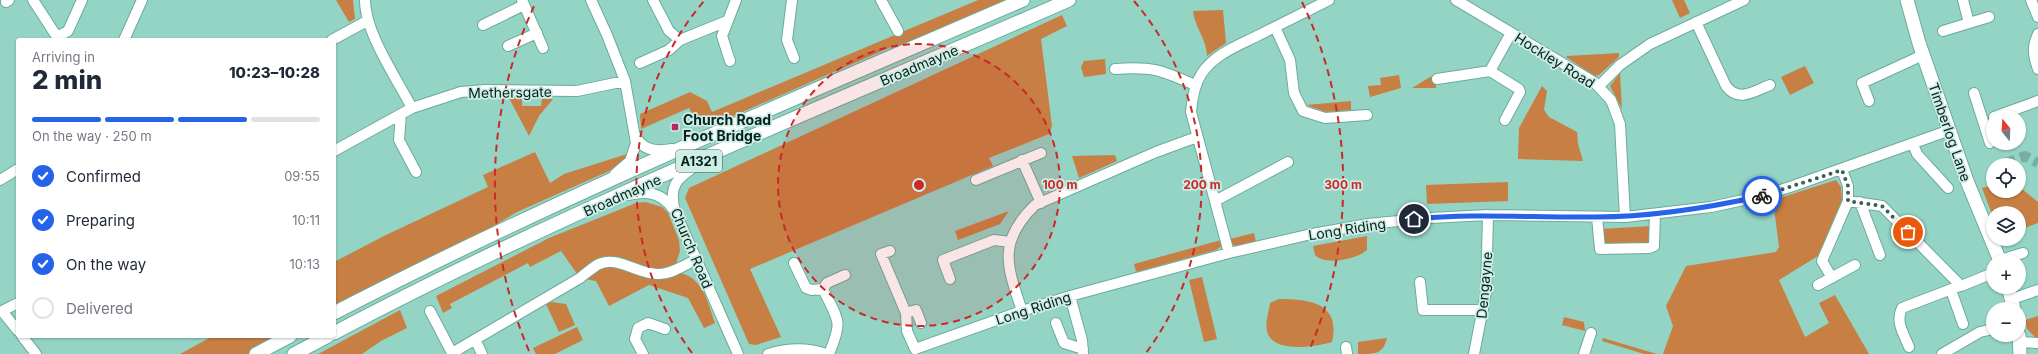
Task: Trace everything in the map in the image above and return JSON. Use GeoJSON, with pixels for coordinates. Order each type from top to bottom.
{"type":"FeatureCollection","features":[{"type":"Feature","properties":{"kind":"main road","name":"Broadmayne"},"geometry":{"type":"LineString","coordinates":[[336,312],[471,244],[598,185],[1023,0]]}},
{"type":"Feature","properties":{"kind":"main road","name":"Broadmayne"},"geometry":{"type":"LineString","coordinates":[[336,332],[479,260],[609,200],[1068,0]]}},
{"type":"Feature","properties":{"kind":"main road","name":"Timberlog Lane"},"geometry":{"type":"LineString","coordinates":[[1907,0],[1923,55],[1967,181],[1997,254]]}},
{"type":"Feature","properties":{"kind":"main road"},"geometry":{"type":"LineString","coordinates":[[256,354],[286,338]]}},
{"type":"Feature","properties":{"kind":"main road"},"geometry":{"type":"LineString","coordinates":[[294,354],[324,338]]}},
{"type":"Feature","properties":{"kind":"street"},"geometry":{"type":"LineString","coordinates":[[33,0],[57,37],[68,31],[82,0]]}},
{"type":"Feature","properties":{"kind":"street"},"geometry":{"type":"LineString","coordinates":[[125,38],[142,0]]}},
{"type":"Feature","properties":{"kind":"street"},"geometry":{"type":"LineString","coordinates":[[365,0],[368,21],[412,108]]}},
{"type":"Feature","properties":{"kind":"street"},"geometry":{"type":"LineString","coordinates":[[591,0],[625,81],[634,133],[634,151],[630,161],[623,168],[598,185]]}},
{"type":"Feature","properties":{"kind":"street"},"geometry":{"type":"LineString","coordinates":[[653,0],[669,31],[680,40]]}},
{"type":"Feature","properties":{"kind":"street"},"geometry":{"type":"LineString","coordinates":[[730,61],[722,39],[727,21],[736,0]]}},
{"type":"Feature","properties":{"kind":"street"},"geometry":{"type":"LineString","coordinates":[[792,0],[787,40],[794,58]]}},
{"type":"Feature","properties":{"kind":"street"},"geometry":{"type":"LineString","coordinates":[[881,0],[898,31]]}},
{"type":"Feature","properties":{"kind":"street"},"geometry":{"type":"LineString","coordinates":[[1229,253],[1191,112],[1192,98],[1196,86],[1201,74],[1212,61],[1229,50],[1329,0]]}},
{"type":"Feature","properties":{"kind":"street","name":"Hockley Road"},"geometry":{"type":"LineString","coordinates":[[1456,0],[1599,86],[1611,100],[1620,124],[1625,216]]}},
{"type":"Feature","properties":{"kind":"street"},"geometry":{"type":"LineString","coordinates":[[1599,86],[1620,65],[1650,44],[1744,0]]}},
{"type":"Feature","properties":{"kind":"street"},"geometry":{"type":"LineString","coordinates":[[1963,0],[1969,23]]}},
{"type":"Feature","properties":{"kind":"street"},"geometry":{"type":"LineString","coordinates":[[2031,0],[2034,11],[2038,17]]}},
{"type":"Feature","properties":{"kind":"street"},"geometry":{"type":"LineString","coordinates":[[483,25],[523,3],[543,48]]}},
{"type":"Feature","properties":{"kind":"street"},"geometry":{"type":"LineString","coordinates":[[1943,31],[1989,17]]}},
{"type":"Feature","properties":{"kind":"street"},"geometry":{"type":"LineString","coordinates":[[336,38],[368,21]]}},
{"type":"Feature","properties":{"kind":"street"},"geometry":{"type":"LineString","coordinates":[[640,62],[669,50],[680,40],[727,21]]}},
{"type":"Feature","properties":{"kind":"street"},"geometry":{"type":"LineString","coordinates":[[1696,22],[1729,91],[1739,96],[1744,96],[1770,85]]}},
{"type":"Feature","properties":{"kind":"street"},"geometry":{"type":"LineString","coordinates":[[1275,27],[1290,60],[1294,93],[1303,110],[1325,118],[1367,115]]}},
{"type":"Feature","properties":{"kind":"street"},"geometry":{"type":"LineString","coordinates":[[508,46],[536,33]]}},
{"type":"Feature","properties":{"kind":"street"},"geometry":{"type":"LineString","coordinates":[[1490,71],[1512,33]]}},
{"type":"Feature","properties":{"kind":"street"},"geometry":{"type":"LineString","coordinates":[[2038,34],[2033,45],[2033,53],[2038,69]]}},
{"type":"Feature","properties":{"kind":"street"},"geometry":{"type":"LineString","coordinates":[[1869,101],[1862,83],[1923,55]]}},
{"type":"Feature","properties":{"kind":"street"},"geometry":{"type":"LineString","coordinates":[[1115,69],[1140,67],[1164,71],[1196,86]]}},
{"type":"Feature","properties":{"kind":"street"},"geometry":{"type":"LineString","coordinates":[[1437,79],[1490,71],[1519,89],[1520,92],[1506,120]]}},
{"type":"Feature","properties":{"kind":"street","name":"Methersgate"},"geometry":{"type":"LineString","coordinates":[[336,150],[412,108],[473,90],[577,91],[602,88],[625,81]]}},
{"type":"Feature","properties":{"kind":"street"},"geometry":{"type":"LineString","coordinates":[[1974,93],[1986,130]]}},
{"type":"Feature","properties":{"kind":"street"},"geometry":{"type":"LineString","coordinates":[[2013,110],[2038,101]]}},
{"type":"Feature","properties":{"kind":"street"},"geometry":{"type":"LineString","coordinates":[[401,114],[399,140],[416,172]]}},
{"type":"Feature","properties":{"kind":"street","name":"Long Riding"},"geometry":{"type":"LineString","coordinates":[[906,313],[907,331],[915,349],[1022,311],[1070,296],[1229,253],[1306,235],[1361,225],[1430,218],[1488,216],[1597,218],[1655,214],[1711,207],[1762,196],[1842,170],[1950,130]]}},
{"type":"Feature","properties":{"kind":"street"},"geometry":{"type":"LineString","coordinates":[[634,133],[638,141],[650,150],[664,150],[689,145]]}},
{"type":"Feature","properties":{"kind":"street"},"geometry":{"type":"LineString","coordinates":[[1022,311],[1009,272],[1008,251],[1010,242],[1024,216],[1035,205],[1156,152],[1197,137]]}},
{"type":"Feature","properties":{"kind":"street"},"geometry":{"type":"LineString","coordinates":[[1913,144],[1917,154],[1948,188]]}},
{"type":"Feature","properties":{"kind":"street"},"geometry":{"type":"LineString","coordinates":[[976,180],[1041,152]]}},
{"type":"Feature","properties":{"kind":"street","name":"Church Road"},"geometry":{"type":"LineString","coordinates":[[710,156],[680,177],[672,193],[675,211],[738,354]]}},
{"type":"Feature","properties":{"kind":"street"},"geometry":{"type":"LineString","coordinates":[[1022,160],[1041,203]]}},
{"type":"Feature","properties":{"kind":"street"},"geometry":{"type":"LineString","coordinates":[[1215,200],[1288,162]]}},
{"type":"Feature","properties":{"kind":"street"},"geometry":{"type":"LineString","coordinates":[[0,180],[16,170]]}},
{"type":"Feature","properties":{"kind":"street"},"geometry":{"type":"LineString","coordinates":[[1832,278],[1822,261],[1848,201],[1848,186],[1842,170]]}},
{"type":"Feature","properties":{"kind":"street"},"geometry":{"type":"LineString","coordinates":[[609,200],[641,193],[650,193],[662,197],[675,211]]}},
{"type":"Feature","properties":{"kind":"street"},"geometry":{"type":"LineString","coordinates":[[1848,201],[1882,206],[1962,286]]}},
{"type":"Feature","properties":{"kind":"street"},"geometry":{"type":"LineString","coordinates":[[1860,202],[1880,255]]}},
{"type":"Feature","properties":{"kind":"street"},"geometry":{"type":"LineString","coordinates":[[1597,218],[1600,249],[1649,248],[1654,246],[1655,241],[1655,214]]}},
{"type":"Feature","properties":{"kind":"street","name":"Dengayne"},"geometry":{"type":"LineString","coordinates":[[1474,354],[1483,310],[1488,266],[1488,216]]}},
{"type":"Feature","properties":{"kind":"street"},"geometry":{"type":"LineString","coordinates":[[950,279],[943,260],[994,240],[1010,242]]}},
{"type":"Feature","properties":{"kind":"street"},"geometry":{"type":"LineString","coordinates":[[890,251],[881,254],[906,313],[916,310],[920,323]]}},
{"type":"Feature","properties":{"kind":"street"},"geometry":{"type":"LineString","coordinates":[[2019,254],[2024,252]]}},
{"type":"Feature","properties":{"kind":"street"},"geometry":{"type":"LineString","coordinates":[[430,311],[452,353],[476,341],[523,311],[580,278],[596,266],[607,262],[618,262],[649,274],[660,274],[671,272],[696,260]]}},
{"type":"Feature","properties":{"kind":"street"},"geometry":{"type":"LineString","coordinates":[[794,264],[806,288],[812,290],[823,289]]}},
{"type":"Feature","properties":{"kind":"street"},"geometry":{"type":"LineString","coordinates":[[1818,285],[1856,265]]}},
{"type":"Feature","properties":{"kind":"street"},"geometry":{"type":"LineString","coordinates":[[823,289],[827,283],[845,275]]}},
{"type":"Feature","properties":{"kind":"street"},"geometry":{"type":"LineString","coordinates":[[1909,347],[1899,322],[1899,315],[1902,308],[1986,276]]}},
{"type":"Feature","properties":{"kind":"street"},"geometry":{"type":"LineString","coordinates":[[1420,282],[1423,310],[1483,310]]}},
{"type":"Feature","properties":{"kind":"street"},"geometry":{"type":"LineString","coordinates":[[823,289],[839,324],[838,332],[829,354]]}},
{"type":"Feature","properties":{"kind":"street"},"geometry":{"type":"LineString","coordinates":[[1951,290],[1963,324]]}},
{"type":"Feature","properties":{"kind":"street"},"geometry":{"type":"LineString","coordinates":[[2012,298],[2038,290]]}},
{"type":"Feature","properties":{"kind":"street"},"geometry":{"type":"LineString","coordinates":[[1070,296],[1083,351]]}},
{"type":"Feature","properties":{"kind":"street"},"geometry":{"type":"LineString","coordinates":[[16,304],[1,312],[16,329]]}},
{"type":"Feature","properties":{"kind":"street"},"geometry":{"type":"LineString","coordinates":[[643,354],[635,335],[638,328],[648,323],[665,329]]}},
{"type":"Feature","properties":{"kind":"street"},"geometry":{"type":"LineString","coordinates":[[1056,323],[1064,343],[1083,351]]}},
{"type":"Feature","properties":{"kind":"street"},"geometry":{"type":"LineString","coordinates":[[1942,354],[1974,336],[1986,332]]}},
{"type":"Feature","properties":{"kind":"street"},"geometry":{"type":"LineString","coordinates":[[1584,354],[1590,333]]}},
{"type":"Feature","properties":{"kind":"street"},"geometry":{"type":"LineString","coordinates":[[24,338],[36,354]]}},
{"type":"Feature","properties":{"kind":"street"},"geometry":{"type":"LineString","coordinates":[[476,341],[482,354]]}},
{"type":"Feature","properties":{"kind":"street"},"geometry":{"type":"LineString","coordinates":[[2020,344],[2038,343]]}},
{"type":"Feature","properties":{"kind":"street"},"geometry":{"type":"LineString","coordinates":[[768,354],[787,349],[799,348],[826,354]]}},
{"type":"Feature","properties":{"kind":"shaded area"},"geometry":{"type":"Polygon","coordinates":[[[336,0],[353,0],[355,19],[349,22],[336,0]]]}},
{"type":"Feature","properties":{"kind":"shaded area"},"geometry":{"type":"Polygon","coordinates":[[[978,0],[1013,0],[912,44],[893,46],[713,125],[699,127],[689,108],[641,129],[640,114],[690,92],[707,101],[712,112],[978,0]]]}},
{"type":"Feature","properties":{"kind":"shaded area"},"geometry":{"type":"Polygon","coordinates":[[[1672,0],[1684,0],[1690,13],[1680,18],[1672,0]]]}},
{"type":"Feature","properties":{"kind":"shaded area"},"geometry":{"type":"Polygon","coordinates":[[[1223,10],[1226,43],[1207,56],[1205,45],[1193,11],[1223,10]]]}},
{"type":"Feature","properties":{"kind":"shaded area"},"geometry":{"type":"Polygon","coordinates":[[[1062,15],[1067,26],[1041,39],[1052,126],[1049,134],[989,158],[993,166],[750,269],[781,337],[756,345],[749,344],[685,198],[689,188],[1062,15]]]}},
{"type":"Feature","properties":{"kind":"shaded area"},"geometry":{"type":"Polygon","coordinates":[[[1619,53],[1619,57],[1599,75],[1595,76],[1566,57],[1567,56],[1619,53]]]}},
{"type":"Feature","properties":{"kind":"shaded area"},"geometry":{"type":"Polygon","coordinates":[[[1105,59],[1106,74],[1084,77],[1081,67],[1084,61],[1105,59]]]}},
{"type":"Feature","properties":{"kind":"shaded area"},"geometry":{"type":"Polygon","coordinates":[[[1805,66],[1814,83],[1790,95],[1781,77],[1805,66]]]}},
{"type":"Feature","properties":{"kind":"shaded area"},"geometry":{"type":"Polygon","coordinates":[[[1620,73],[1622,109],[1610,86],[1620,73]]]}},
{"type":"Feature","properties":{"kind":"shaded area"},"geometry":{"type":"Polygon","coordinates":[[[1435,74],[1436,88],[1412,88],[1435,74]]]}},
{"type":"Feature","properties":{"kind":"shaded area"},"geometry":{"type":"Polygon","coordinates":[[[1399,75],[1401,88],[1370,97],[1368,86],[1381,85],[1380,78],[1399,75]]]}},
{"type":"Feature","properties":{"kind":"shaded area"},"geometry":{"type":"Polygon","coordinates":[[[1542,86],[1547,91],[1544,110],[1549,117],[1577,132],[1578,144],[1583,161],[1518,159],[1519,128],[1542,86]]]}},
{"type":"Feature","properties":{"kind":"shaded area"},"geometry":{"type":"Polygon","coordinates":[[[509,98],[522,99],[522,106],[541,106],[542,99],[553,99],[539,116],[529,136],[509,98]]]}},
{"type":"Feature","properties":{"kind":"shaded area"},"geometry":{"type":"Polygon","coordinates":[[[1351,101],[1351,110],[1326,112],[1306,105],[1351,101]]]}},
{"type":"Feature","properties":{"kind":"shaded area"},"geometry":{"type":"Polygon","coordinates":[[[535,152],[550,183],[564,174],[630,153],[628,158],[616,168],[517,212],[470,240],[336,308],[336,261],[386,235],[488,187],[483,175],[535,152]]]}},
{"type":"Feature","properties":{"kind":"shaded area"},"geometry":{"type":"Polygon","coordinates":[[[1115,155],[1117,161],[1079,178],[1072,156],[1115,155]]]}},
{"type":"Feature","properties":{"kind":"shaded area"},"geometry":{"type":"Polygon","coordinates":[[[1836,180],[1841,187],[1842,200],[1818,256],[1779,280],[1805,337],[1829,323],[1819,303],[1835,295],[1869,354],[1663,354],[1673,326],[1666,306],[1686,266],[1776,252],[1779,247],[1773,200],[1836,180]]]}},
{"type":"Feature","properties":{"kind":"shaded area"},"geometry":{"type":"Polygon","coordinates":[[[1508,182],[1508,201],[1427,204],[1426,185],[1508,182]]]}},
{"type":"Feature","properties":{"kind":"shaded area"},"geometry":{"type":"Polygon","coordinates":[[[1986,187],[1986,198],[2026,198],[2026,192],[2038,202],[2038,223],[2026,227],[2026,206],[1989,206],[1982,188],[1986,187]]]}},
{"type":"Feature","properties":{"kind":"shaded area"},"geometry":{"type":"Polygon","coordinates":[[[646,202],[662,207],[668,213],[679,240],[680,251],[675,267],[677,272],[693,279],[698,284],[703,291],[715,323],[704,328],[688,298],[649,285],[609,306],[596,281],[580,278],[561,251],[530,267],[528,263],[450,304],[452,308],[443,313],[436,296],[549,238],[636,203],[646,202]]]}},
{"type":"Feature","properties":{"kind":"shaded area"},"geometry":{"type":"Polygon","coordinates":[[[1009,211],[1000,224],[958,240],[955,231],[1009,211]]]}},
{"type":"Feature","properties":{"kind":"shaded area"},"geometry":{"type":"Polygon","coordinates":[[[1652,226],[1651,244],[1605,248],[1600,229],[1652,226]]]}},
{"type":"Feature","properties":{"kind":"shaded area"},"geometry":{"type":"Polygon","coordinates":[[[1254,233],[1256,242],[1240,246],[1233,245],[1230,239],[1254,233]]]}},
{"type":"Feature","properties":{"kind":"shaded area"},"geometry":{"type":"Polygon","coordinates":[[[1367,236],[1367,250],[1356,256],[1333,261],[1320,258],[1315,255],[1313,246],[1367,236]]]}},
{"type":"Feature","properties":{"kind":"shaded area"},"geometry":{"type":"Polygon","coordinates":[[[1221,240],[1222,246],[1216,250],[1136,272],[1134,264],[1221,240]]]}},
{"type":"Feature","properties":{"kind":"shaded area"},"geometry":{"type":"Polygon","coordinates":[[[1202,277],[1217,339],[1204,342],[1189,280],[1202,277]]]}},
{"type":"Feature","properties":{"kind":"shaded area"},"geometry":{"type":"Polygon","coordinates":[[[1279,299],[1312,302],[1327,311],[1332,319],[1334,329],[1332,342],[1306,347],[1286,346],[1277,343],[1271,338],[1267,331],[1267,321],[1270,303],[1279,299]]]}},
{"type":"Feature","properties":{"kind":"shaded area"},"geometry":{"type":"Polygon","coordinates":[[[552,302],[566,304],[575,325],[559,332],[546,304],[552,302]]]}},
{"type":"Feature","properties":{"kind":"shaded area"},"geometry":{"type":"Polygon","coordinates":[[[400,310],[407,328],[381,341],[362,354],[318,354],[400,310]]]}},
{"type":"Feature","properties":{"kind":"shaded area"},"geometry":{"type":"Polygon","coordinates":[[[2038,316],[2038,337],[2035,337],[2027,329],[2026,320],[2038,316]]]}},
{"type":"Feature","properties":{"kind":"shaded area"},"geometry":{"type":"Polygon","coordinates":[[[1564,317],[1584,322],[1585,331],[1562,325],[1564,317]]]}},
{"type":"Feature","properties":{"kind":"shaded area"},"geometry":{"type":"Polygon","coordinates":[[[577,327],[583,340],[555,354],[536,354],[533,348],[577,327]]]}},
{"type":"Feature","properties":{"kind":"shaded area"},"geometry":{"type":"Polygon","coordinates":[[[209,338],[279,338],[250,354],[180,354],[209,338]]]}},
{"type":"Feature","properties":{"kind":"shaded area"},"geometry":{"type":"Polygon","coordinates":[[[1387,338],[1383,347],[1378,352],[1358,354],[1358,342],[1387,338]]]}},
{"type":"Feature","properties":{"kind":"shaded area"},"geometry":{"type":"Polygon","coordinates":[[[1603,338],[1657,354],[1644,354],[1602,341],[1603,338]]]}},
{"type":"Feature","properties":{"kind":"tunnel"},"geometry":{"type":"LineString","coordinates":[[2020,158],[2025,156],[2038,163]]}},
{"type":"Feature","properties":{"kind":"way so far"},"geometry":{"type":"LineString","coordinates":[[1762,196],[1842,170],[1848,186],[1848,201],[1882,206],[1908,232]]}},
{"type":"Feature","properties":{"kind":"place","name":"Church Road Foot Bridge"},"geometry":{"type":"Point","coordinates":[675,127]}},
{"type":"Feature","properties":{"kind":"route"},"geometry":{"type":"LineString","coordinates":[[1414,219],[1488,216],[1597,218],[1655,214],[1711,207],[1762,196]]}}]}
